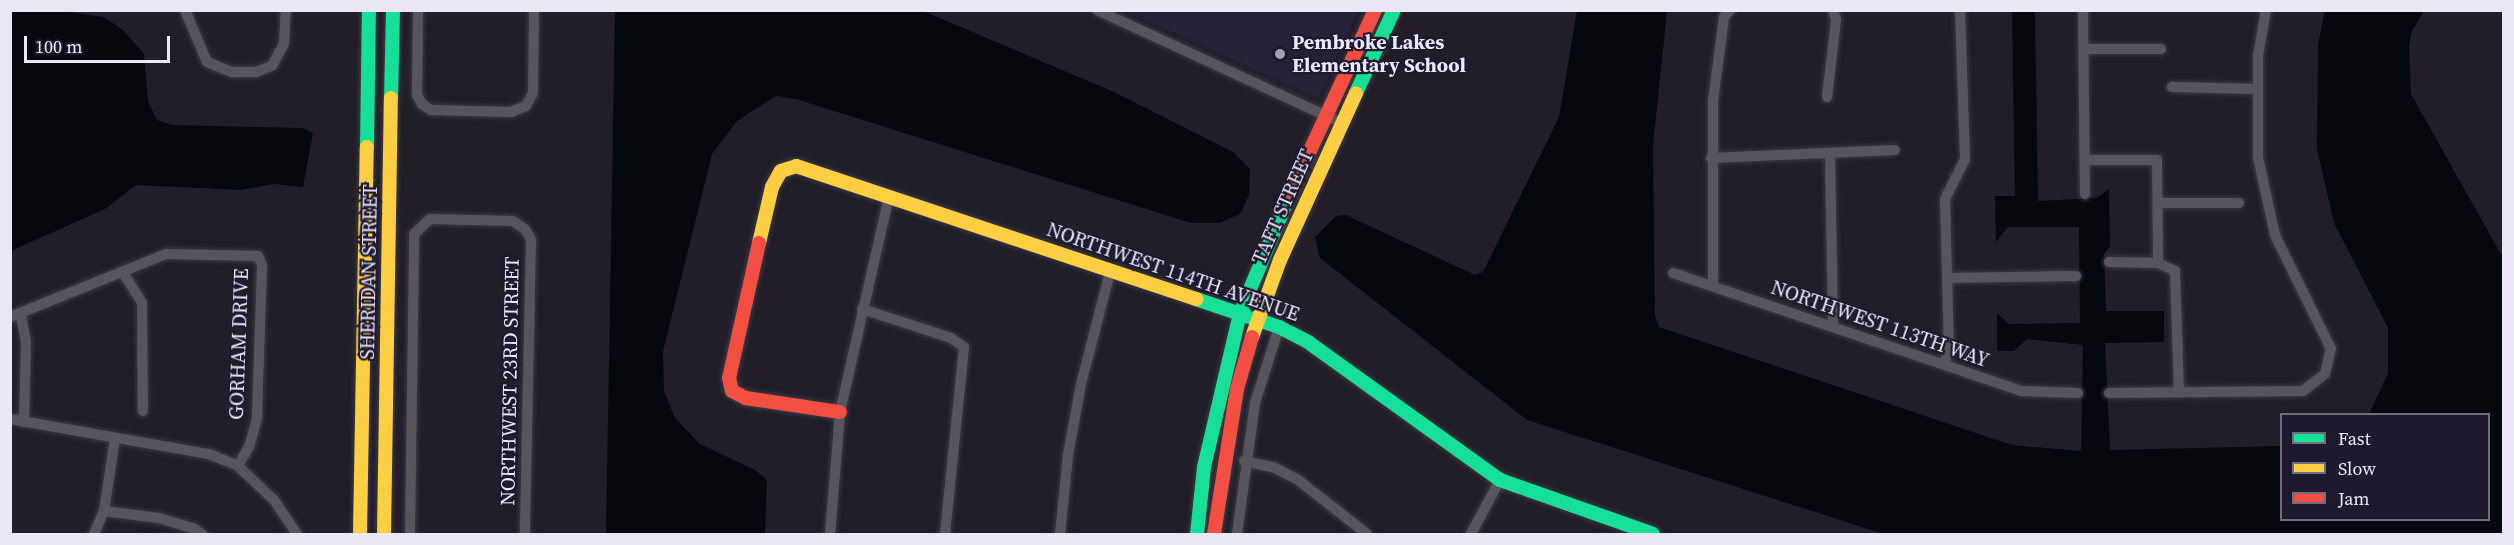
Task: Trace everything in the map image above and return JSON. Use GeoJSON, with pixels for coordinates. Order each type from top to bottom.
{"type":"FeatureCollection","features":[{"type":"Feature","properties":{"kind":"street"},"geometry":{"type":"LineString","coordinates":[[185,10],[207,62],[219,69],[256,72],[272,66],[280,56],[286,10]]}},
{"type":"Feature","properties":{"kind":"street","name":"SHERIDAN STREET"},"geometry":{"type":"LineString","coordinates":[[360,534],[369,10]]}},
{"type":"Feature","properties":{"kind":"street","name":"SHERIDAN STREET"},"geometry":{"type":"LineString","coordinates":[[384,534],[393,10]]}},
{"type":"Feature","properties":{"kind":"street"},"geometry":{"type":"LineString","coordinates":[[418,10],[417,95],[422,104],[430,110],[511,112],[526,106],[533,93],[534,10]]}},
{"type":"Feature","properties":{"kind":"street"},"geometry":{"type":"LineString","coordinates":[[1097,10],[1342,123]]}},
{"type":"Feature","properties":{"kind":"street","name":"TAFT STREET"},"geometry":{"type":"LineString","coordinates":[[1197,534],[1203,467],[1240,313],[1325,116],[1375,10]]}},
{"type":"Feature","properties":{"kind":"street","name":"TAFT STREET"},"geometry":{"type":"LineString","coordinates":[[1214,534],[1237,389],[1257,320],[1342,123],[1394,10]]}},
{"type":"Feature","properties":{"kind":"street"},"geometry":{"type":"LineString","coordinates":[[1827,97],[1836,20],[1833,10]]}},
{"type":"Feature","properties":{"kind":"street"},"geometry":{"type":"LineString","coordinates":[[1944,364],[1949,350],[1945,199],[1965,159],[1960,10]]}},
{"type":"Feature","properties":{"kind":"street"},"geometry":{"type":"LineString","coordinates":[[2083,10],[2087,160],[2085,194]]}},
{"type":"Feature","properties":{"kind":"street"},"geometry":{"type":"LineString","coordinates":[[2109,393],[2303,391],[2318,383],[2325,374],[2331,349],[2276,235],[2258,158],[2257,89],[2266,10]]}},
{"type":"Feature","properties":{"kind":"street"},"geometry":{"type":"LineString","coordinates":[[1713,286],[1711,158],[1713,101],[1727,14]]}},
{"type":"Feature","properties":{"kind":"street"},"geometry":{"type":"LineString","coordinates":[[1358,46],[1374,53]]}},
{"type":"Feature","properties":{"kind":"street"},"geometry":{"type":"LineString","coordinates":[[2085,49],[2161,50]]}},
{"type":"Feature","properties":{"kind":"street"},"geometry":{"type":"LineString","coordinates":[[2172,87],[2257,89]]}},
{"type":"Feature","properties":{"kind":"street"},"geometry":{"type":"LineString","coordinates":[[1711,158],[1895,150]]}},
{"type":"Feature","properties":{"kind":"street"},"geometry":{"type":"LineString","coordinates":[[1830,153],[1833,327]]}},
{"type":"Feature","properties":{"kind":"street"},"geometry":{"type":"LineString","coordinates":[[2087,160],[2157,160],[2158,263]]}},
{"type":"Feature","properties":{"kind":"street","name":"NORTHWEST 114TH AVENUE"},"geometry":{"type":"LineString","coordinates":[[840,412],[746,398],[732,391],[729,378],[749,274],[772,187],[781,171],[796,166],[1111,269],[1279,327],[1308,342],[1500,480],[1653,534]]}},
{"type":"Feature","properties":{"kind":"street"},"geometry":{"type":"LineString","coordinates":[[830,534],[840,412],[889,196]]}},
{"type":"Feature","properties":{"kind":"street"},"geometry":{"type":"LineString","coordinates":[[2157,203],[2239,203]]}},
{"type":"Feature","properties":{"kind":"street","name":"NORTHWEST 23RD STREET"},"geometry":{"type":"LineString","coordinates":[[410,534],[414,234],[430,219],[513,221],[525,229],[531,240],[525,534]]}},
{"type":"Feature","properties":{"kind":"street","name":"GORHAM DRIVE"},"geometry":{"type":"LineString","coordinates":[[124,274],[166,254],[258,256],[262,265],[257,418],[250,445],[238,466]]}},
{"type":"Feature","properties":{"kind":"street"},"geometry":{"type":"LineString","coordinates":[[2109,262],[2158,263],[2175,272],[2179,392]]}},
{"type":"Feature","properties":{"kind":"street"},"geometry":{"type":"LineString","coordinates":[[1060,534],[1068,455],[1081,384],[1111,269]]}},
{"type":"Feature","properties":{"kind":"street","name":"NORTHWEST 113TH WAY"},"geometry":{"type":"LineString","coordinates":[[1673,273],[2022,391],[2078,393]]}},
{"type":"Feature","properties":{"kind":"street"},"geometry":{"type":"LineString","coordinates":[[24,422],[26,341],[16,317],[124,274],[142,303],[143,411]]}},
{"type":"Feature","properties":{"kind":"street"},"geometry":{"type":"LineString","coordinates":[[1947,278],[2076,276]]}},
{"type":"Feature","properties":{"kind":"street"},"geometry":{"type":"LineString","coordinates":[[862,309],[951,338],[964,347],[945,534]]}},
{"type":"Feature","properties":{"kind":"street"},"geometry":{"type":"LineString","coordinates":[[1237,534],[1244,461],[1255,404],[1279,327]]}},
{"type":"Feature","properties":{"kind":"street"},"geometry":{"type":"LineString","coordinates":[[10,420],[209,454],[238,466],[274,500],[297,534]]}},
{"type":"Feature","properties":{"kind":"street"},"geometry":{"type":"LineString","coordinates":[[94,534],[104,511],[115,438]]}},
{"type":"Feature","properties":{"kind":"street"},"geometry":{"type":"LineString","coordinates":[[1244,461],[1273,467],[1297,479],[1367,534]]}},
{"type":"Feature","properties":{"kind":"street"},"geometry":{"type":"LineString","coordinates":[[1470,534],[1500,480]]}},
{"type":"Feature","properties":{"kind":"street"},"geometry":{"type":"LineString","coordinates":[[104,511],[159,518],[195,529],[202,534]]}},
{"type":"Feature","properties":{"kind":"shaded area"},"geometry":{"type":"Polygon","coordinates":[[[10,11],[61,11],[104,17],[124,31],[144,54],[148,101],[157,120],[172,125],[303,128],[313,133],[303,187],[274,184],[241,190],[136,185],[105,209],[11,251],[10,11]]]}},
{"type":"Feature","properties":{"kind":"shaded area"},"geometry":{"type":"Polygon","coordinates":[[[615,11],[923,11],[1114,92],[1233,152],[1250,169],[1249,195],[1240,214],[1220,223],[1191,223],[796,99],[776,96],[737,121],[712,154],[663,351],[664,392],[675,418],[700,444],[755,470],[767,480],[765,534],[606,534],[615,11]]]}},
{"type":"Feature","properties":{"kind":"shaded area","name":"Pembroke Lakes Elementary School"},"geometry":{"type":"Polygon","coordinates":[[[1124,11],[1358,11],[1318,98],[1124,11]]]}},
{"type":"Feature","properties":{"kind":"shaded area"},"geometry":{"type":"Polygon","coordinates":[[[1577,11],[1667,11],[1653,146],[1655,315],[1659,327],[2012,445],[2081,451],[2083,345],[2027,339],[2014,351],[1997,351],[1997,313],[2009,324],[2080,323],[2079,227],[2008,227],[1996,242],[1995,196],[2015,196],[2012,11],[2035,11],[2038,201],[2096,198],[2109,189],[2110,246],[2104,254],[2106,311],[2164,311],[2164,342],[2105,343],[2110,450],[2280,446],[2280,521],[2490,521],[2490,413],[2369,413],[2388,373],[2388,328],[2334,223],[2317,149],[2318,44],[2325,11],[2424,11],[2412,31],[2409,46],[2411,94],[2503,258],[2503,534],[1884,534],[1527,420],[1320,258],[1315,237],[1336,216],[1346,215],[1475,275],[1483,272],[1559,117],[1577,11]]]}},
{"type":"Feature","properties":{"kind":"traffic: fast"},"geometry":{"type":"LineString","coordinates":[[367,147],[369,10]]}},
{"type":"Feature","properties":{"kind":"traffic: fast"},"geometry":{"type":"LineString","coordinates":[[391,98],[393,10]]}},
{"type":"Feature","properties":{"kind":"traffic: fast"},"geometry":{"type":"LineString","coordinates":[[1356,93],[1394,10]]}},
{"type":"Feature","properties":{"kind":"traffic: fast"},"geometry":{"type":"LineString","coordinates":[[1197,534],[1204,467],[1240,313],[1290,194]]}},
{"type":"Feature","properties":{"kind":"traffic: fast"},"geometry":{"type":"LineString","coordinates":[[1196,299],[1279,327],[1308,342],[1500,480],[1653,534]]}},
{"type":"Feature","properties":{"kind":"traffic: slow"},"geometry":{"type":"LineString","coordinates":[[1252,337],[1280,260],[1356,93]]}},
{"type":"Feature","properties":{"kind":"traffic: slow"},"geometry":{"type":"LineString","coordinates":[[384,534],[391,98]]}},
{"type":"Feature","properties":{"kind":"traffic: slow"},"geometry":{"type":"LineString","coordinates":[[360,534],[367,147]]}},
{"type":"Feature","properties":{"kind":"traffic: slow"},"geometry":{"type":"LineString","coordinates":[[759,243],[772,187],[781,171],[796,166],[1196,299]]}},
{"type":"Feature","properties":{"kind":"traffic: jam"},"geometry":{"type":"LineString","coordinates":[[1290,194],[1375,10]]}},
{"type":"Feature","properties":{"kind":"traffic: jam"},"geometry":{"type":"LineString","coordinates":[[759,243],[729,378],[732,391],[746,398],[840,412]]}},
{"type":"Feature","properties":{"kind":"traffic: jam"},"geometry":{"type":"LineString","coordinates":[[1214,534],[1237,389],[1252,337]]}},
{"type":"Feature","properties":{"kind":"place","name":"Pembroke Lakes Elementary School"},"geometry":{"type":"Point","coordinates":[1280,54]}}]}
